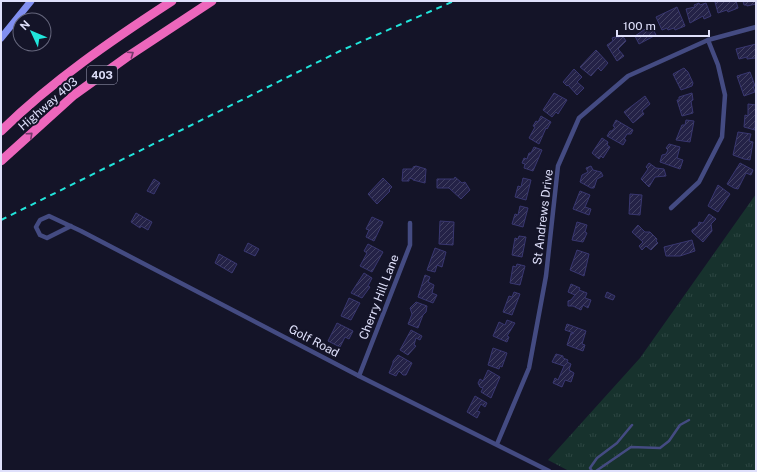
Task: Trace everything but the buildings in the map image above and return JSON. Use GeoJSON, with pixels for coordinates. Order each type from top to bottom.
{"type":"FeatureCollection","features":[{"type":"Feature","properties":{"kind":"highway","name":"Highway 403"},"geometry":{"type":"LineString","coordinates":[[1,131],[74,68],[172,1]]}},
{"type":"Feature","properties":{"kind":"highway","name":"Highway 403"},"geometry":{"type":"LineString","coordinates":[[1,161],[74,95],[127,57],[212,1]]}},
{"type":"Feature","properties":{"kind":"main road"},"geometry":{"type":"LineString","coordinates":[[1,38],[31,1]]}},
{"type":"Feature","properties":{"kind":"street","name":"St Andrews Drive"},"geometry":{"type":"LineString","coordinates":[[497,444],[529,368],[546,276],[558,166],[579,118],[628,76],[708,40],[756,27]]}},
{"type":"Feature","properties":{"kind":"street"},"geometry":{"type":"LineString","coordinates":[[671,208],[698,182],[722,137],[725,95],[718,65],[708,40]]}},
{"type":"Feature","properties":{"kind":"street","name":"Golf Road"},"geometry":{"type":"LineString","coordinates":[[71,226],[47,238],[40,235],[36,228],[40,220],[49,216],[71,226],[359,376],[549,471]]}},
{"type":"Feature","properties":{"kind":"street","name":"Cherry Hill Lane"},"geometry":{"type":"LineString","coordinates":[[359,376],[410,245],[410,223]]}},
{"type":"Feature","properties":{"kind":"lane"},"geometry":{"type":"LineString","coordinates":[[596,471],[631,447],[660,448],[669,441],[680,425],[689,420]]}},
{"type":"Feature","properties":{"kind":"lane"},"geometry":{"type":"LineString","coordinates":[[592,471],[590,468],[593,462],[617,444],[632,425]]}},
{"type":"Feature","properties":{"kind":"green space"},"geometry":{"type":"Polygon","coordinates":[[[756,194],[756,471],[569,471],[548,460],[640,358],[756,194]]]}},
{"type":"Feature","properties":{"kind":"railway"},"geometry":{"type":"LineString","coordinates":[[1,220],[340,51],[454,1]]}}]}
